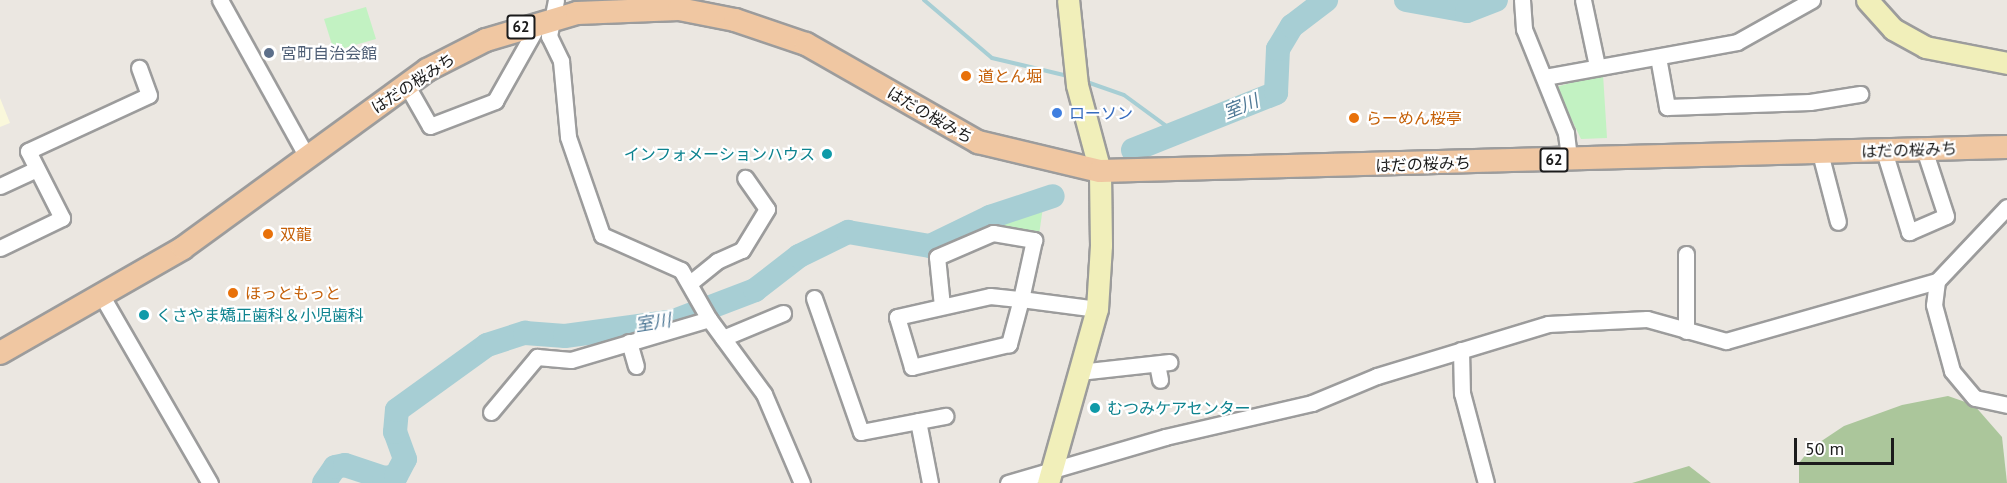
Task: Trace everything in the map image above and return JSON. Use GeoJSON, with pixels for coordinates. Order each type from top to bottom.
{"type":"FeatureCollection","features":[{"type":"Feature","properties":{"kind":"main road","name":"はだの桜みち"},"geometry":{"type":"LineString","coordinates":[[0,353],[103,298],[183,248],[406,84],[486,40],[549,13],[633,8],[735,20],[806,44],[978,142],[1100,171],[2007,147]]}},
{"type":"Feature","properties":{"kind":"street"},"geometry":{"type":"LineString","coordinates":[[220,0],[307,158]]}},
{"type":"Feature","properties":{"kind":"street"},"geometry":{"type":"LineString","coordinates":[[1051,476],[1097,309],[1100,171],[1077,85],[1068,0]]}},
{"type":"Feature","properties":{"kind":"street"},"geometry":{"type":"LineString","coordinates":[[1522,0],[1524,29],[1566,133],[1569,159]]}},
{"type":"Feature","properties":{"kind":"street"},"geometry":{"type":"LineString","coordinates":[[1583,0],[1597,66]]}},
{"type":"Feature","properties":{"kind":"street"},"geometry":{"type":"LineString","coordinates":[[1545,77],[1737,42],[1812,0]]}},
{"type":"Feature","properties":{"kind":"street"},"geometry":{"type":"LineString","coordinates":[[1867,0],[1893,29],[1925,47],[2007,63]]}},
{"type":"Feature","properties":{"kind":"street"},"geometry":{"type":"LineString","coordinates":[[406,84],[430,126],[495,101],[549,13]]}},
{"type":"Feature","properties":{"kind":"street"},"geometry":{"type":"LineString","coordinates":[[549,13],[549,36],[561,61],[568,137],[602,235],[665,260],[690,283],[705,312],[764,394],[802,483]]}},
{"type":"Feature","properties":{"kind":"street"},"geometry":{"type":"LineString","coordinates":[[1658,57],[1667,107],[1810,102],[1860,94]]}},
{"type":"Feature","properties":{"kind":"street"},"geometry":{"type":"LineString","coordinates":[[0,248],[62,218],[28,151],[149,95],[139,68]]}},
{"type":"Feature","properties":{"kind":"street"},"geometry":{"type":"LineString","coordinates":[[1884,151],[1910,232],[1946,216],[1924,149]]}},
{"type":"Feature","properties":{"kind":"street"},"geometry":{"type":"LineString","coordinates":[[1820,153],[1838,222]]}},
{"type":"Feature","properties":{"kind":"street"},"geometry":{"type":"LineString","coordinates":[[0,186],[36,169]]}},
{"type":"Feature","properties":{"kind":"street"},"geometry":{"type":"LineString","coordinates":[[690,283],[717,261],[742,250],[767,209],[746,178]]}},
{"type":"Feature","properties":{"kind":"street"},"geometry":{"type":"LineString","coordinates":[[1008,483],[1051,476],[1312,403],[1461,350],[1578,320],[1647,319],[1726,341],[1937,280],[2007,207]]}},
{"type":"Feature","properties":{"kind":"street"},"geometry":{"type":"LineString","coordinates":[[942,306],[937,257],[993,233],[1034,240],[1021,299],[1009,344],[912,367],[897,317],[990,296],[1021,299],[1097,309]]}},
{"type":"Feature","properties":{"kind":"street"},"geometry":{"type":"LineString","coordinates":[[1686,331],[1692,262]]}},
{"type":"Feature","properties":{"kind":"street"},"geometry":{"type":"LineString","coordinates":[[1937,280],[1934,305],[1952,371],[1975,398],[2007,405]]}},
{"type":"Feature","properties":{"kind":"street"},"geometry":{"type":"LineString","coordinates":[[103,298],[142,374],[210,483]]}},
{"type":"Feature","properties":{"kind":"street"},"geometry":{"type":"LineString","coordinates":[[814,298],[861,432],[945,416]]}},
{"type":"Feature","properties":{"kind":"street"},"geometry":{"type":"LineString","coordinates":[[491,412],[512,377],[537,357],[571,360],[629,342],[705,312]]}},
{"type":"Feature","properties":{"kind":"street"},"geometry":{"type":"LineString","coordinates":[[723,338],[783,313]]}},
{"type":"Feature","properties":{"kind":"street"},"geometry":{"type":"LineString","coordinates":[[629,342],[636,366]]}},
{"type":"Feature","properties":{"kind":"street"},"geometry":{"type":"LineString","coordinates":[[1461,350],[1462,393],[1486,483]]}},
{"type":"Feature","properties":{"kind":"street"},"geometry":{"type":"LineString","coordinates":[[1079,372],[1163,363],[1160,380]]}},
{"type":"Feature","properties":{"kind":"street"},"geometry":{"type":"LineString","coordinates":[[918,421],[930,483]]}},
{"type":"Feature","properties":{"kind":"shaded area"},"geometry":{"type":"Polygon","coordinates":[[[0,98],[10,123],[0,127],[0,98]]]}},
{"type":"Feature","properties":{"kind":"green space"},"geometry":{"type":"Polygon","coordinates":[[[366,7],[376,39],[334,51],[324,19],[366,7]]]}},
{"type":"Feature","properties":{"kind":"green space"},"geometry":{"type":"Polygon","coordinates":[[[1603,74],[1607,138],[1581,139],[1556,87],[1603,74]]]}},
{"type":"Feature","properties":{"kind":"green space"},"geometry":{"type":"Polygon","coordinates":[[[1043,207],[1039,235],[999,225],[1043,207]]]}},
{"type":"Feature","properties":{"kind":"green space"},"geometry":{"type":"Polygon","coordinates":[[[1948,396],[1974,405],[2002,437],[2007,483],[1799,483],[1799,463],[1811,448],[1844,426],[1902,405],[1948,396]]]}},
{"type":"Feature","properties":{"kind":"green space"},"geometry":{"type":"Polygon","coordinates":[[[1689,466],[1711,483],[1632,483],[1689,466]]]}},
{"type":"Feature","properties":{"kind":"waterway"},"geometry":{"type":"LineString","coordinates":[[924,0],[992,58],[1068,76]]}},
{"type":"Feature","properties":{"kind":"waterway","name":"室川"},"geometry":{"type":"LineString","coordinates":[[1133,150],[1276,93],[1278,49],[1292,26],[1326,0]]}},
{"type":"Feature","properties":{"kind":"waterway","name":"室川"},"geometry":{"type":"LineString","coordinates":[[1406,0],[1467,11],[1496,0]]}},
{"type":"Feature","properties":{"kind":"waterway"},"geometry":{"type":"LineString","coordinates":[[1084,81],[1124,95],[1176,133]]}},
{"type":"Feature","properties":{"kind":"waterway","name":"室川"},"geometry":{"type":"LineString","coordinates":[[324,483],[335,467],[345,465],[384,478],[396,476],[405,459],[395,432],[397,410],[487,345],[525,333],[565,336],[674,321],[755,290],[799,256],[848,232],[930,246],[990,217],[1053,196]]}},
{"type":"Feature","properties":{"kind":"place","name":"宮町自治会館"},"geometry":{"type":"Point","coordinates":[269,53]}},
{"type":"Feature","properties":{"kind":"place","name":"道とん堀"},"geometry":{"type":"Point","coordinates":[966,76]}},
{"type":"Feature","properties":{"kind":"place","name":"ローソン"},"geometry":{"type":"Point","coordinates":[1057,113]}},
{"type":"Feature","properties":{"kind":"place","name":"らーめん桜亭"},"geometry":{"type":"Point","coordinates":[1354,118]}},
{"type":"Feature","properties":{"kind":"place","name":"インフォメーションハウス"},"geometry":{"type":"Point","coordinates":[827,154]}},
{"type":"Feature","properties":{"kind":"place","name":"双龍"},"geometry":{"type":"Point","coordinates":[268,234]}},
{"type":"Feature","properties":{"kind":"place","name":"ほっともっと"},"geometry":{"type":"Point","coordinates":[233,293]}},
{"type":"Feature","properties":{"kind":"place","name":"くさやま矯正歯科＆小児歯科"},"geometry":{"type":"Point","coordinates":[144,315]}},
{"type":"Feature","properties":{"kind":"place","name":"むつみケアセンター"},"geometry":{"type":"Point","coordinates":[1095,408]}}]}
